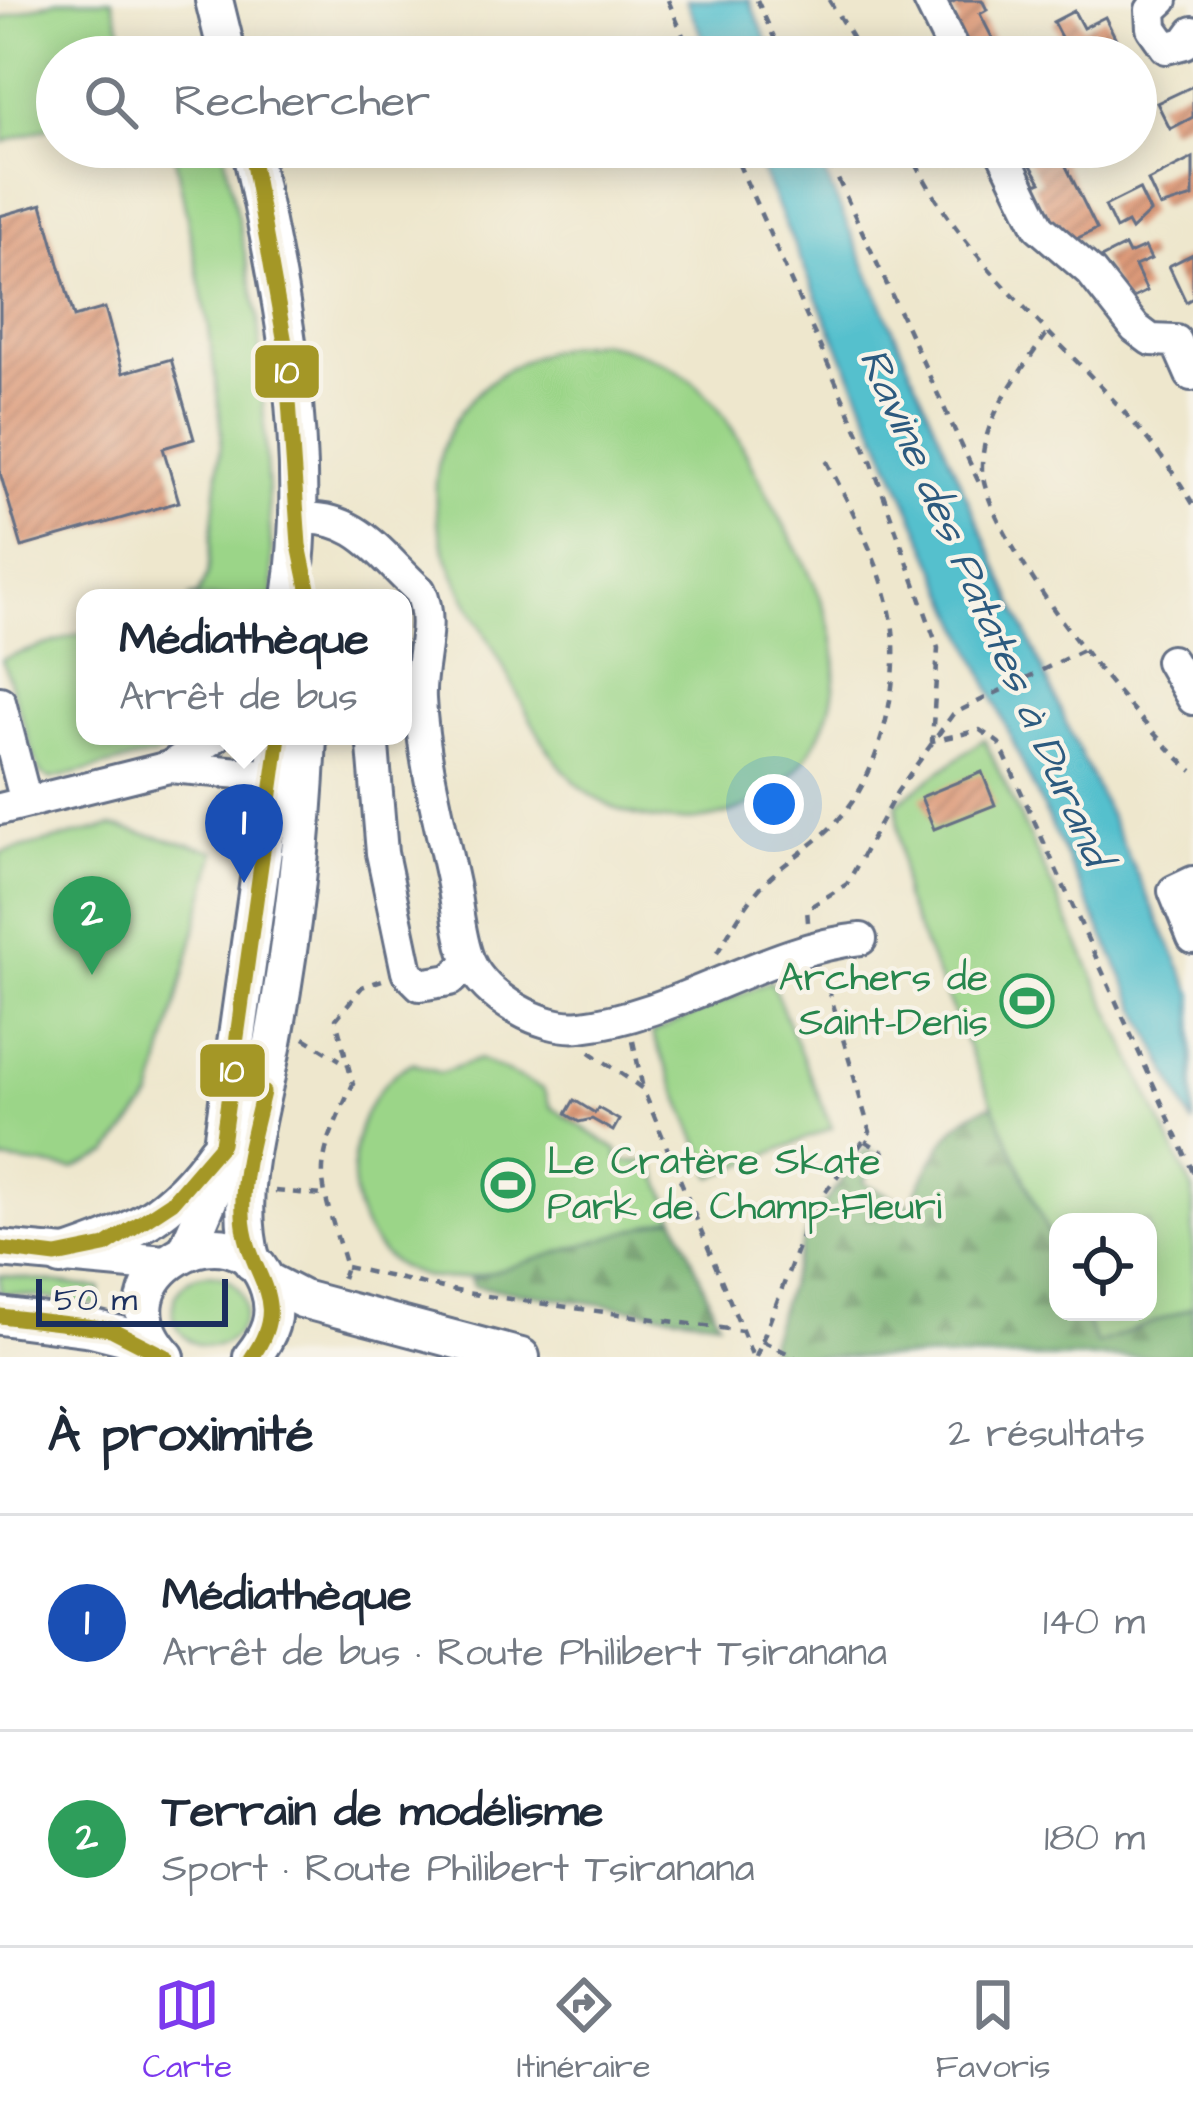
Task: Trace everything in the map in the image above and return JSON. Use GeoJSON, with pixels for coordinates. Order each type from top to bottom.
{"type":"FeatureCollection","features":[{"type":"Feature","properties":{"kind":"main road"},"geometry":{"type":"LineString","coordinates":[[214,0],[223,36]]}},
{"type":"Feature","properties":{"kind":"main road"},"geometry":{"type":"LineString","coordinates":[[254,168],[285,343],[298,532],[308,589]]}},
{"type":"Feature","properties":{"kind":"main road"},"geometry":{"type":"LineString","coordinates":[[292,589],[298,532]]}},
{"type":"Feature","properties":{"kind":"main road"},"geometry":{"type":"LineString","coordinates":[[252,1357],[273,1322],[244,1232],[246,1190],[275,1033],[297,759]]}},
{"type":"Feature","properties":{"kind":"main road"},"geometry":{"type":"LineString","coordinates":[[160,1350],[146,1302],[211,1194],[297,759]]}},
{"type":"Feature","properties":{"kind":"main road"},"geometry":{"type":"LineString","coordinates":[[61,1257],[132,1234],[197,1180],[222,1144]]}},
{"type":"Feature","properties":{"kind":"main road"},"geometry":{"type":"LineString","coordinates":[[0,1249],[61,1257],[176,1257],[222,1247],[302,1299],[521,1357]]}},
{"type":"Feature","properties":{"kind":"main road"},"geometry":{"type":"LineString","coordinates":[[0,1316],[92,1328],[160,1350]]}},
{"type":"Feature","properties":{"kind":"street"},"geometry":{"type":"LineString","coordinates":[[929,0],[947,36]]}},
{"type":"Feature","properties":{"kind":"street"},"geometry":{"type":"LineString","coordinates":[[1162,0],[1151,10],[1152,28],[1166,47],[1185,43],[1193,32]]}},
{"type":"Feature","properties":{"kind":"street"},"geometry":{"type":"LineString","coordinates":[[1010,168],[1039,227],[1091,272],[1135,328],[1151,340],[1176,341],[1191,374]]}},
{"type":"Feature","properties":{"kind":"street"},"geometry":{"type":"LineString","coordinates":[[298,532],[323,517],[349,524],[420,591],[428,621],[412,670]]}},
{"type":"Feature","properties":{"kind":"street"},"geometry":{"type":"LineString","coordinates":[[1171,661],[1193,699]]}},
{"type":"Feature","properties":{"kind":"street"},"geometry":{"type":"LineString","coordinates":[[412,678],[469,964],[515,1010],[550,1027],[632,1015],[817,949],[861,939]]}},
{"type":"Feature","properties":{"kind":"street"},"geometry":{"type":"LineString","coordinates":[[0,702],[13,805],[169,766],[297,759]]}},
{"type":"Feature","properties":{"kind":"street"},"geometry":{"type":"LineString","coordinates":[[169,766],[203,745]]}},
{"type":"Feature","properties":{"kind":"street"},"geometry":{"type":"LineString","coordinates":[[376,745],[382,853],[407,972],[420,985],[437,985],[469,964]]}},
{"type":"Feature","properties":{"kind":"street"},"geometry":{"type":"LineString","coordinates":[[1193,882],[1174,891],[1193,938]]}},
{"type":"Feature","properties":{"kind":"path"},"geometry":{"type":"LineString","coordinates":[[668,0],[683,36]]}},
{"type":"Feature","properties":{"kind":"path"},"geometry":{"type":"LineString","coordinates":[[757,0],[773,36]]}},
{"type":"Feature","properties":{"kind":"path"},"geometry":{"type":"LineString","coordinates":[[829,0],[851,36]]}},
{"type":"Feature","properties":{"kind":"path"},"geometry":{"type":"LineString","coordinates":[[740,168],[872,463],[938,648],[932,741]]}},
{"type":"Feature","properties":{"kind":"path"},"geometry":{"type":"LineString","coordinates":[[833,168],[1019,566],[1193,771]]}},
{"type":"Feature","properties":{"kind":"path"},"geometry":{"type":"LineString","coordinates":[[921,168],[964,240],[1151,445],[1193,504]]}},
{"type":"Feature","properties":{"kind":"path"},"geometry":{"type":"LineString","coordinates":[[983,492],[984,447],[990,424],[1046,335]]}},
{"type":"Feature","properties":{"kind":"path"},"geometry":{"type":"LineString","coordinates":[[703,992],[717,953],[758,890],[823,838],[852,803],[873,759],[888,708],[893,630],[859,524],[826,460]]}},
{"type":"Feature","properties":{"kind":"path"},"geometry":{"type":"LineString","coordinates":[[754,1357],[812,1210],[865,1141],[870,1125],[807,908],[847,884],[896,792],[962,708],[1085,649]]}},
{"type":"Feature","properties":{"kind":"path"},"geometry":{"type":"LineString","coordinates":[[932,741],[980,730],[999,743],[1193,1172]]}},
{"type":"Feature","properties":{"kind":"path"},"geometry":{"type":"LineString","coordinates":[[336,1294],[346,1267],[322,1195],[326,1139],[353,1084],[343,1062],[336,1019],[362,987],[407,972]]}},
{"type":"Feature","properties":{"kind":"path"},"geometry":{"type":"LineString","coordinates":[[632,1015],[643,1089],[754,1357]]}},
{"type":"Feature","properties":{"kind":"path"},"geometry":{"type":"LineString","coordinates":[[550,1027],[643,1089]]}},
{"type":"Feature","properties":{"kind":"path"},"geometry":{"type":"LineString","coordinates":[[275,1033],[314,1042],[343,1062]]}},
{"type":"Feature","properties":{"kind":"path"},"geometry":{"type":"LineString","coordinates":[[865,1141],[885,1153]]}},
{"type":"Feature","properties":{"kind":"path"},"geometry":{"type":"LineString","coordinates":[[246,1190],[322,1195]]}},
{"type":"Feature","properties":{"kind":"path"},"geometry":{"type":"LineString","coordinates":[[346,1267],[466,1293],[742,1331]]}},
{"type":"Feature","properties":{"kind":"path"},"geometry":{"type":"LineString","coordinates":[[762,1341],[795,1357]]}},
{"type":"Feature","properties":{"kind":"green space"},"geometry":{"type":"Polygon","coordinates":[[[57,0],[112,0],[123,36],[36,36],[36,132],[4,142],[0,19],[57,0]]]}},
{"type":"Feature","properties":{"kind":"green space"},"geometry":{"type":"Polygon","coordinates":[[[177,168],[227,168],[258,317],[273,589],[201,589],[208,574],[222,432],[209,328],[177,168]]]}},
{"type":"Feature","properties":{"kind":"green space"},"geometry":{"type":"Polygon","coordinates":[[[600,342],[664,363],[710,398],[739,440],[804,563],[829,623],[835,685],[827,718],[810,752],[766,796],[716,817],[662,820],[626,812],[594,797],[564,770],[540,736],[459,586],[437,517],[437,476],[446,440],[463,409],[488,383],[520,363],[558,349],[600,342]]]}},
{"type":"Feature","properties":{"kind":"green space"},"geometry":{"type":"Polygon","coordinates":[[[76,635],[76,745],[178,745],[51,779],[40,773],[2,659],[76,635]]]}},
{"type":"Feature","properties":{"kind":"green space","name":"Archers de Saint-Denis"},"geometry":{"type":"Polygon","coordinates":[[[984,739],[1193,1191],[1193,1307],[1096,1345],[1086,1321],[1157,1321],[1157,1213],[1049,1213],[1049,1235],[904,898],[897,803],[984,739]]]}},
{"type":"Feature","properties":{"kind":"green space"},"geometry":{"type":"Polygon","coordinates":[[[112,826],[216,851],[152,1098],[109,1153],[73,1169],[0,1160],[0,853],[112,826]]]}},
{"type":"Feature","properties":{"kind":"green space"},"geometry":{"type":"Polygon","coordinates":[[[771,981],[832,1128],[713,1177],[652,1033],[771,981]]]}},
{"type":"Feature","properties":{"kind":"green space","name":"Le Cratère Skate Park de Champ-Fleuri"},"geometry":{"type":"Polygon","coordinates":[[[479,1059],[543,1089],[551,1107],[617,1150],[619,1161],[652,1162],[675,1217],[485,1274],[434,1278],[400,1266],[375,1244],[360,1214],[353,1181],[366,1112],[385,1084],[412,1063],[440,1073],[479,1059]]]}},
{"type":"Feature","properties":{"kind":"green space"},"geometry":{"type":"Polygon","coordinates":[[[993,1105],[1049,1235],[1049,1321],[1086,1321],[1097,1344],[1193,1307],[1193,1357],[775,1357],[769,1342],[809,1224],[865,1148],[880,1155],[863,1182],[909,1205],[951,1132],[977,1111],[993,1105]]]}},
{"type":"Feature","properties":{"kind":"green space"},"geometry":{"type":"Polygon","coordinates":[[[675,1217],[718,1321],[473,1286],[470,1279],[675,1217]]]}},
{"type":"Feature","properties":{"kind":"green space"},"geometry":{"type":"Polygon","coordinates":[[[209,1274],[235,1284],[245,1310],[235,1336],[209,1346],[183,1336],[173,1310],[183,1284],[209,1274]]]}},
{"type":"Feature","properties":{"kind":"green space"},"geometry":{"type":"Polygon","coordinates":[[[0,1275],[100,1288],[98,1305],[0,1292],[0,1275]]]}},
{"type":"Feature","properties":{"kind":"water"},"geometry":{"type":"Polygon","coordinates":[[[686,0],[749,0],[765,36],[702,36],[686,0]]]}},
{"type":"Feature","properties":{"kind":"water","name":"Ravine des Patates à Durand"},"geometry":{"type":"Polygon","coordinates":[[[760,168],[822,168],[1066,723],[1193,994],[1193,1125],[1028,776],[760,168]]]}},
{"type":"Feature","properties":{"kind":"building"},"geometry":{"type":"Polygon","coordinates":[[[982,0],[987,10],[980,14],[991,36],[956,36],[951,26],[959,23],[949,4],[982,0]]]}},
{"type":"Feature","properties":{"kind":"building"},"geometry":{"type":"Polygon","coordinates":[[[1074,11],[1083,28],[1105,17],[1114,36],[1060,36],[1053,22],[1074,11]]]}},
{"type":"Feature","properties":{"kind":"building"},"geometry":{"type":"Polygon","coordinates":[[[1193,86],[1193,117],[1170,129],[1157,103],[1193,86]]]}},
{"type":"Feature","properties":{"kind":"building"},"geometry":{"type":"Polygon","coordinates":[[[1193,158],[1193,197],[1160,207],[1148,181],[1193,158]]]}},
{"type":"Feature","properties":{"kind":"building"},"geometry":{"type":"Polygon","coordinates":[[[1033,168],[1067,168],[1097,229],[1069,242],[1060,223],[1053,226],[1033,185],[1041,182],[1033,168]]]}},
{"type":"Feature","properties":{"kind":"building"},"geometry":{"type":"Polygon","coordinates":[[[1139,189],[1150,212],[1131,230],[1127,223],[1116,229],[1105,206],[1139,189]]]}},
{"type":"Feature","properties":{"kind":"building"},"geometry":{"type":"Polygon","coordinates":[[[42,204],[74,317],[105,308],[123,373],[171,359],[194,439],[163,448],[179,502],[22,547],[0,473],[0,216],[42,204]]]}},
{"type":"Feature","properties":{"kind":"building"},"geometry":{"type":"Polygon","coordinates":[[[1125,246],[1129,254],[1145,247],[1151,259],[1135,266],[1147,291],[1123,303],[1101,258],[1125,246]]]}},
{"type":"Feature","properties":{"kind":"building"},"geometry":{"type":"Polygon","coordinates":[[[1193,254],[1193,298],[1186,302],[1169,266],[1193,254]]]}},
{"type":"Feature","properties":{"kind":"building"},"geometry":{"type":"Polygon","coordinates":[[[982,772],[995,805],[934,829],[921,797],[982,772]]]}},
{"type":"Feature","properties":{"kind":"building"},"geometry":{"type":"Polygon","coordinates":[[[574,1100],[619,1120],[613,1131],[592,1119],[579,1122],[566,1114],[574,1100]]]}},
{"type":"Feature","properties":{"kind":"transit line","name":"10"},"geometry":{"type":"LineString","coordinates":[[254,168],[285,343],[299,545],[308,589]]}},
{"type":"Feature","properties":{"kind":"transit line","name":"10"},"geometry":{"type":"LineString","coordinates":[[0,1249],[56,1256],[105,1246],[172,1202],[222,1144],[278,745]]}},
{"type":"Feature","properties":{"kind":"transit line","name":"10"},"geometry":{"type":"LineString","coordinates":[[252,1357],[264,1336],[269,1301],[246,1236],[243,1199],[263,1092]]}},
{"type":"Feature","properties":{"kind":"transit line","name":"10"},"geometry":{"type":"LineString","coordinates":[[0,1316],[111,1329],[166,1357]]}},
{"type":"Feature","properties":{"kind":"place","name":"Médiathèque"},"geometry":{"type":"Point","coordinates":[244,883]}},
{"type":"Feature","properties":{"kind":"place","name":"Terrain de modélisme"},"geometry":{"type":"Point","coordinates":[92,975]}},
{"type":"Feature","properties":{"kind":"place","name":"Archers de Saint-Denis"},"geometry":{"type":"Point","coordinates":[1027,1001]}},
{"type":"Feature","properties":{"kind":"place","name":"Le Cratère Skate Park de Champ-Fleuri"},"geometry":{"type":"Point","coordinates":[508,1185]}}]}
